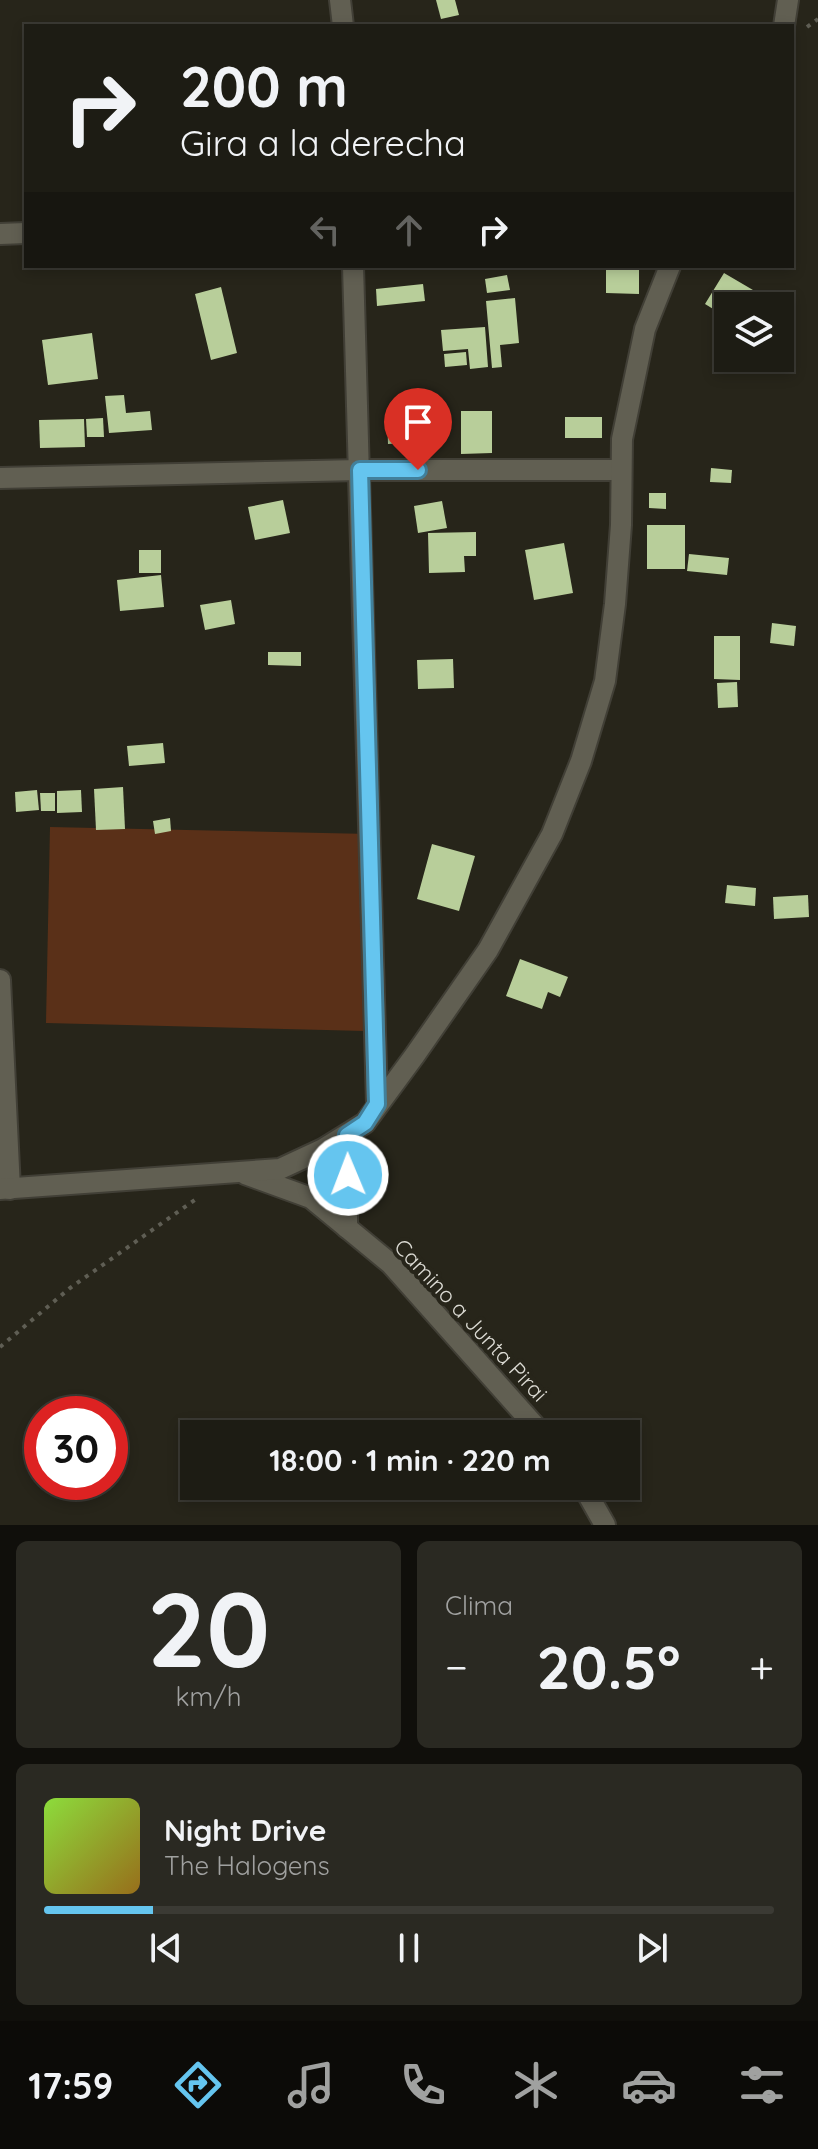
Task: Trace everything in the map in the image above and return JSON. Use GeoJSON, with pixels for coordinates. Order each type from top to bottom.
{"type":"FeatureCollection","features":[{"type":"Feature","properties":{"kind":"street"},"geometry":{"type":"LineString","coordinates":[[340,0],[343,24]]}},
{"type":"Feature","properties":{"kind":"street"},"geometry":{"type":"LineString","coordinates":[[784,24],[788,0]]}},
{"type":"Feature","properties":{"kind":"street"},"geometry":{"type":"LineString","coordinates":[[0,234],[24,233]]}},
{"type":"Feature","properties":{"kind":"street"},"geometry":{"type":"LineString","coordinates":[[353,268],[377,1104]]}},
{"type":"Feature","properties":{"kind":"street"},"geometry":{"type":"LineString","coordinates":[[0,980],[5,1189],[280,1169],[365,1123],[488,950],[552,834],[581,761],[605,681],[615,604],[621,525],[619,470],[622,439],[645,329],[669,268]]}},
{"type":"Feature","properties":{"kind":"street"},"geometry":{"type":"LineString","coordinates":[[0,478],[360,470],[619,470]]}},
{"type":"Feature","properties":{"kind":"street"},"geometry":{"type":"LineString","coordinates":[[347,1135],[347,1228]]}},
{"type":"Feature","properties":{"kind":"street","name":"Camino a Junta Pirai"},"geometry":{"type":"LineString","coordinates":[[238,1172],[311,1198],[391,1264],[530,1420]]}},
{"type":"Feature","properties":{"kind":"street"},"geometry":{"type":"LineString","coordinates":[[591,1500],[605,1525]]}},
{"type":"Feature","properties":{"kind":"path"},"geometry":{"type":"LineString","coordinates":[[0,1347],[70,1288],[201,1196]]}},
{"type":"Feature","properties":{"kind":"shaded area"},"geometry":{"type":"Polygon","coordinates":[[[50,827],[370,834],[366,1031],[46,1023],[50,827]]]}},
{"type":"Feature","properties":{"kind":"building"},"geometry":{"type":"Polygon","coordinates":[[[436,0],[455,0],[459,15],[441,19],[436,0]]]}},
{"type":"Feature","properties":{"kind":"building"},"geometry":{"type":"Polygon","coordinates":[[[606,268],[639,268],[639,294],[606,293],[606,268]]]}},
{"type":"Feature","properties":{"kind":"building"},"geometry":{"type":"Polygon","coordinates":[[[724,273],[753,290],[714,292],[714,309],[705,304],[724,273]]]}},
{"type":"Feature","properties":{"kind":"building"},"geometry":{"type":"Polygon","coordinates":[[[507,275],[510,290],[487,293],[485,279],[507,275]]]}},
{"type":"Feature","properties":{"kind":"building"},"geometry":{"type":"Polygon","coordinates":[[[423,284],[425,301],[377,306],[376,289],[423,284]]]}},
{"type":"Feature","properties":{"kind":"building"},"geometry":{"type":"Polygon","coordinates":[[[221,287],[237,353],[211,360],[195,294],[221,287]]]}},
{"type":"Feature","properties":{"kind":"building"},"geometry":{"type":"Polygon","coordinates":[[[515,298],[519,343],[500,345],[502,367],[492,368],[486,301],[515,298]]]}},
{"type":"Feature","properties":{"kind":"building"},"geometry":{"type":"Polygon","coordinates":[[[485,327],[488,367],[470,369],[468,349],[443,351],[441,330],[485,327]]]}},
{"type":"Feature","properties":{"kind":"building"},"geometry":{"type":"Polygon","coordinates":[[[92,333],[98,379],[48,385],[42,340],[92,333]]]}},
{"type":"Feature","properties":{"kind":"building"},"geometry":{"type":"Polygon","coordinates":[[[466,352],[467,365],[445,367],[444,354],[466,352]]]}},
{"type":"Feature","properties":{"kind":"building"},"geometry":{"type":"Polygon","coordinates":[[[124,395],[126,413],[150,411],[152,430],[109,433],[105,396],[124,395]]]}},
{"type":"Feature","properties":{"kind":"building"},"geometry":{"type":"Polygon","coordinates":[[[461,411],[492,411],[492,453],[461,454],[461,411]]]}},
{"type":"Feature","properties":{"kind":"building"},"geometry":{"type":"Polygon","coordinates":[[[420,414],[421,442],[388,444],[387,415],[420,414]]]}},
{"type":"Feature","properties":{"kind":"building"},"geometry":{"type":"Polygon","coordinates":[[[565,417],[602,417],[602,438],[565,438],[565,417]]]}},
{"type":"Feature","properties":{"kind":"building"},"geometry":{"type":"Polygon","coordinates":[[[103,418],[104,437],[87,437],[86,419],[103,418]]]}},
{"type":"Feature","properties":{"kind":"building"},"geometry":{"type":"Polygon","coordinates":[[[84,419],[85,447],[40,448],[39,420],[84,419]]]}},
{"type":"Feature","properties":{"kind":"building"},"geometry":{"type":"Polygon","coordinates":[[[711,468],[732,470],[731,483],[710,482],[711,468]]]}},
{"type":"Feature","properties":{"kind":"building"},"geometry":{"type":"Polygon","coordinates":[[[649,493],[666,493],[666,509],[649,508],[649,493]]]}},
{"type":"Feature","properties":{"kind":"building"},"geometry":{"type":"Polygon","coordinates":[[[283,500],[290,533],[255,540],[248,507],[283,500]]]}},
{"type":"Feature","properties":{"kind":"building"},"geometry":{"type":"Polygon","coordinates":[[[442,501],[447,528],[418,533],[414,506],[442,501]]]}},
{"type":"Feature","properties":{"kind":"building"},"geometry":{"type":"Polygon","coordinates":[[[647,525],[685,525],[685,569],[647,569],[647,525]]]}},
{"type":"Feature","properties":{"kind":"building"},"geometry":{"type":"Polygon","coordinates":[[[476,532],[476,556],[464,556],[465,572],[429,573],[428,533],[476,532]]]}},
{"type":"Feature","properties":{"kind":"building"},"geometry":{"type":"Polygon","coordinates":[[[564,543],[573,593],[534,600],[525,550],[564,543]]]}},
{"type":"Feature","properties":{"kind":"building"},"geometry":{"type":"Polygon","coordinates":[[[139,550],[161,550],[161,573],[139,573],[139,550]]]}},
{"type":"Feature","properties":{"kind":"building"},"geometry":{"type":"Polygon","coordinates":[[[689,554],[729,558],[727,575],[687,571],[689,554]]]}},
{"type":"Feature","properties":{"kind":"building"},"geometry":{"type":"Polygon","coordinates":[[[161,575],[164,607],[120,611],[117,580],[161,575]]]}},
{"type":"Feature","properties":{"kind":"building"},"geometry":{"type":"Polygon","coordinates":[[[231,600],[235,624],[205,630],[200,605],[231,600]]]}},
{"type":"Feature","properties":{"kind":"building"},"geometry":{"type":"Polygon","coordinates":[[[772,623],[796,626],[794,646],[770,643],[772,623]]]}},
{"type":"Feature","properties":{"kind":"building"},"geometry":{"type":"Polygon","coordinates":[[[714,636],[740,636],[740,680],[714,679],[714,636]]]}},
{"type":"Feature","properties":{"kind":"building"},"geometry":{"type":"Polygon","coordinates":[[[268,652],[301,652],[301,666],[268,665],[268,652]]]}},
{"type":"Feature","properties":{"kind":"building"},"geometry":{"type":"Polygon","coordinates":[[[453,659],[454,688],[418,689],[417,660],[453,659]]]}},
{"type":"Feature","properties":{"kind":"building"},"geometry":{"type":"Polygon","coordinates":[[[737,682],[738,707],[718,708],[717,683],[737,682]]]}},
{"type":"Feature","properties":{"kind":"building"},"geometry":{"type":"Polygon","coordinates":[[[163,743],[165,763],[129,766],[127,746],[163,743]]]}},
{"type":"Feature","properties":{"kind":"building"},"geometry":{"type":"Polygon","coordinates":[[[123,787],[125,829],[96,830],[94,789],[123,787]]]}},
{"type":"Feature","properties":{"kind":"building"},"geometry":{"type":"Polygon","coordinates":[[[37,790],[39,810],[16,812],[15,792],[37,790]]]}},
{"type":"Feature","properties":{"kind":"building"},"geometry":{"type":"Polygon","coordinates":[[[81,790],[82,812],[57,813],[57,791],[81,790]]]}},
{"type":"Feature","properties":{"kind":"building"},"geometry":{"type":"Polygon","coordinates":[[[40,793],[55,793],[55,811],[41,811],[40,793]]]}},
{"type":"Feature","properties":{"kind":"building"},"geometry":{"type":"Polygon","coordinates":[[[170,818],[171,831],[155,834],[153,821],[170,818]]]}},
{"type":"Feature","properties":{"kind":"building"},"geometry":{"type":"Polygon","coordinates":[[[432,844],[475,856],[459,911],[417,899],[432,844]]]}},
{"type":"Feature","properties":{"kind":"building"},"geometry":{"type":"Polygon","coordinates":[[[727,885],[756,888],[755,906],[725,903],[727,885]]]}},
{"type":"Feature","properties":{"kind":"building"},"geometry":{"type":"Polygon","coordinates":[[[808,895],[809,917],[774,919],[773,897],[808,895]]]}},
{"type":"Feature","properties":{"kind":"building"},"geometry":{"type":"Polygon","coordinates":[[[520,959],[568,977],[560,997],[548,992],[542,1009],[506,996],[520,959]]]}},
{"type":"Feature","properties":{"kind":"route"},"geometry":{"type":"LineString","coordinates":[[348,1175],[347,1135],[365,1123],[377,1104],[360,470],[418,470]]}}]}
